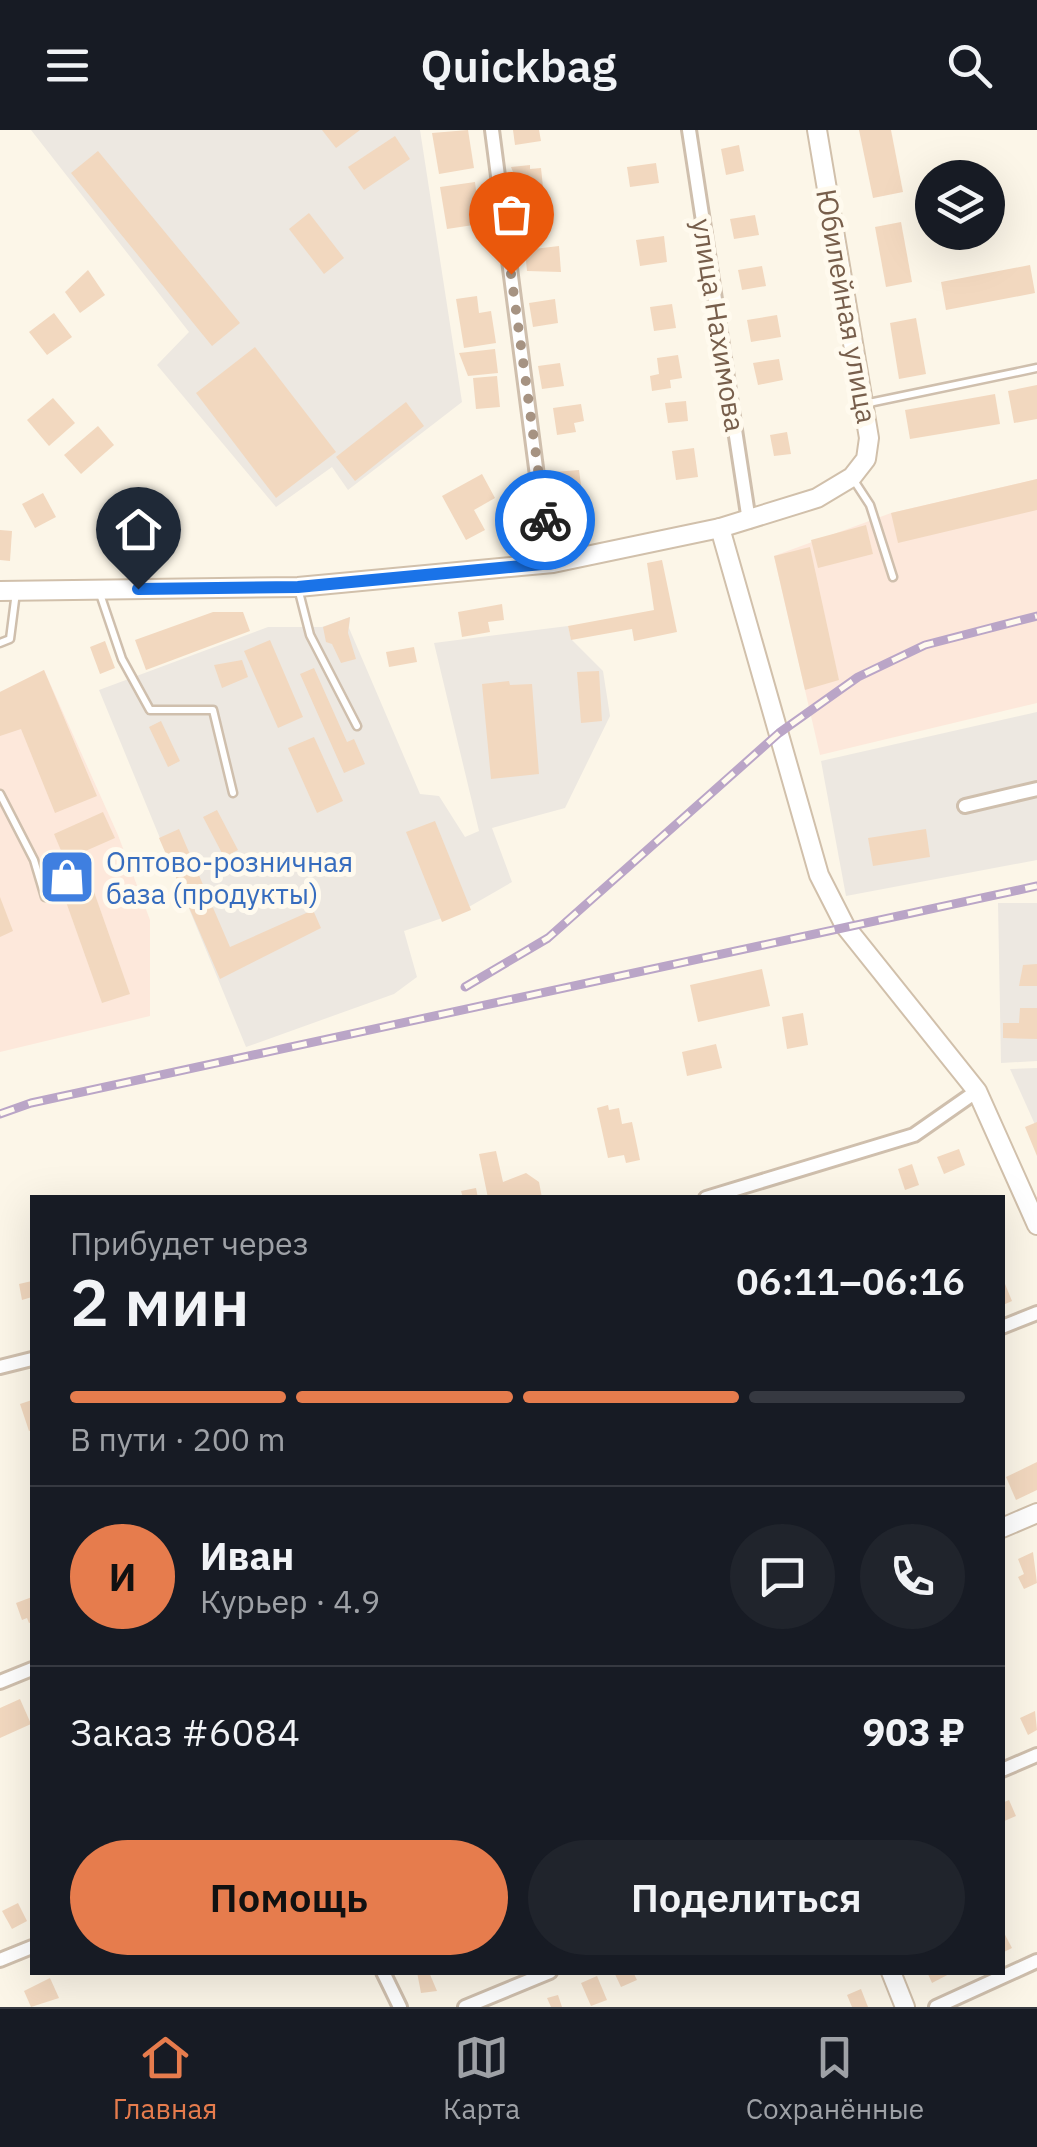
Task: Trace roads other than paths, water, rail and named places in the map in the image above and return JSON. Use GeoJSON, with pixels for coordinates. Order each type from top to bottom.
{"type":"FeatureCollection","features":[{"type":"Feature","properties":{"kind":"main road","name":"Юбилейная улица"},"geometry":{"type":"LineString","coordinates":[[817,130],[870,438],[866,458],[852,478]]}},
{"type":"Feature","properties":{"kind":"main road"},"geometry":{"type":"LineString","coordinates":[[8,591],[298,587],[553,563],[749,521],[817,498],[852,478]]}},
{"type":"Feature","properties":{"kind":"main road"},"geometry":{"type":"LineString","coordinates":[[720,528],[819,875],[845,926],[977,1091],[1037,1224]]}},
{"type":"Feature","properties":{"kind":"main road"},"geometry":{"type":"LineString","coordinates":[[1005,1527],[1037,1513]]}},
{"type":"Feature","properties":{"kind":"main road"},"geometry":{"type":"LineString","coordinates":[[892,1975],[906,2007]]}},
{"type":"Feature","properties":{"kind":"street"},"geometry":{"type":"LineString","coordinates":[[492,130],[539,491],[553,563]]}},
{"type":"Feature","properties":{"kind":"street","name":"улица Нахимова"},"geometry":{"type":"LineString","coordinates":[[689,130],[749,521]]}},
{"type":"Feature","properties":{"kind":"street"},"geometry":{"type":"LineString","coordinates":[[965,806],[1037,789]]}},
{"type":"Feature","properties":{"kind":"street"},"geometry":{"type":"LineString","coordinates":[[716,1195],[914,1135],[977,1091]]}},
{"type":"Feature","properties":{"kind":"street"},"geometry":{"type":"LineString","coordinates":[[1005,1326],[1037,1312]]}},
{"type":"Feature","properties":{"kind":"street"},"geometry":{"type":"LineString","coordinates":[[0,1367],[30,1360]]}},
{"type":"Feature","properties":{"kind":"street"},"geometry":{"type":"LineString","coordinates":[[0,1682],[30,1670]]}},
{"type":"Feature","properties":{"kind":"street"},"geometry":{"type":"LineString","coordinates":[[1005,1769],[1037,1755]]}},
{"type":"Feature","properties":{"kind":"street"},"geometry":{"type":"LineString","coordinates":[[0,1960],[30,1947]]}},
{"type":"Feature","properties":{"kind":"street"},"geometry":{"type":"LineString","coordinates":[[936,2007],[1037,1961]]}},
{"type":"Feature","properties":{"kind":"street"},"geometry":{"type":"LineString","coordinates":[[384,1975],[400,2007]]}},
{"type":"Feature","properties":{"kind":"street"},"geometry":{"type":"LineString","coordinates":[[466,2007],[543,1975]]}},
{"type":"Feature","properties":{"kind":"lane"},"geometry":{"type":"LineString","coordinates":[[863,404],[1037,368]]}},
{"type":"Feature","properties":{"kind":"lane"},"geometry":{"type":"LineString","coordinates":[[852,478],[870,505],[893,577]]}},
{"type":"Feature","properties":{"kind":"lane"},"geometry":{"type":"LineString","coordinates":[[298,587],[310,635],[356,726]]}},
{"type":"Feature","properties":{"kind":"lane"},"geometry":{"type":"LineString","coordinates":[[98,590],[122,659],[150,710],[213,710],[233,793]]}},
{"type":"Feature","properties":{"kind":"lane"},"geometry":{"type":"LineString","coordinates":[[0,644],[10,639],[8,591]]}},
{"type":"Feature","properties":{"kind":"lane"},"geometry":{"type":"LineString","coordinates":[[0,794],[34,860],[45,897]]}},
{"type":"Feature","properties":{"kind":"railway"},"geometry":{"type":"LineString","coordinates":[[465,987],[548,938],[779,733],[858,677],[925,645],[1037,616]]}},
{"type":"Feature","properties":{"kind":"railway"},"geometry":{"type":"LineString","coordinates":[[0,1114],[31,1103],[1037,886]]}},
{"type":"Feature","properties":{"kind":"place","name":"Оптово-розничная база (продукты)"},"geometry":{"type":"Point","coordinates":[67,877]}}]}
